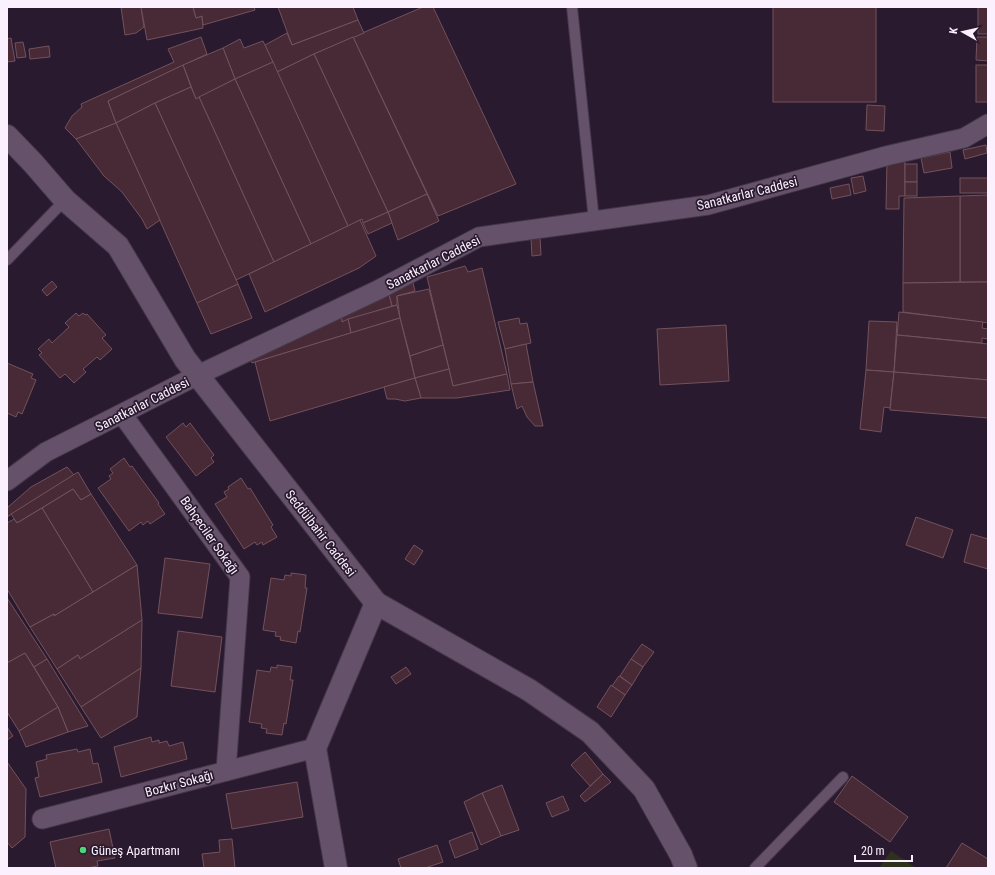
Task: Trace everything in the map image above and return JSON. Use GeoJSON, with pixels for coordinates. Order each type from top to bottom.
{"type":"FeatureCollection","features":[{"type":"Feature","properties":{"kind":"street","name":"Sanatkarlar Caddesi"},"geometry":{"type":"LineString","coordinates":[[7,481],[46,452],[198,375],[378,290],[479,237],[708,205],[886,156],[964,138],[988,124]]}},
{"type":"Feature","properties":{"kind":"street","name":"Seddülbahir Caddesi"},"geometry":{"type":"LineString","coordinates":[[7,136],[34,163],[65,200],[118,246],[185,359],[376,603],[529,690],[590,732],[644,789],[681,855],[686,868]]}},
{"type":"Feature","properties":{"kind":"street","name":"Bahçeciler Sokağı"},"geometry":{"type":"LineString","coordinates":[[122,414],[240,577],[226,771]]}},
{"type":"Feature","properties":{"kind":"street"},"geometry":{"type":"LineString","coordinates":[[336,868],[315,748],[376,603]]}},
{"type":"Feature","properties":{"kind":"street","name":"Bozkır Sokağı"},"geometry":{"type":"LineString","coordinates":[[42,819],[315,748]]}},
{"type":"Feature","properties":{"kind":"lane"},"geometry":{"type":"LineString","coordinates":[[572,7],[594,221]]}},
{"type":"Feature","properties":{"kind":"lane"},"geometry":{"type":"LineString","coordinates":[[7,260],[65,200]]}},
{"type":"Feature","properties":{"kind":"lane"},"geometry":{"type":"LineString","coordinates":[[755,868],[843,777]]}},
{"type":"Feature","properties":{"kind":"green space"},"geometry":{"type":"Polygon","coordinates":[[[891,851],[916,868],[879,868],[891,851]]]}},
{"type":"Feature","properties":{"kind":"building"},"geometry":{"type":"Polygon","coordinates":[[[121,7],[141,7],[144,27],[136,33],[125,35],[121,7]]]}},
{"type":"Feature","properties":{"kind":"building"},"geometry":{"type":"Polygon","coordinates":[[[141,7],[193,7],[196,18],[202,16],[203,28],[147,40],[141,7]]]}},
{"type":"Feature","properties":{"kind":"building"},"geometry":{"type":"Polygon","coordinates":[[[193,7],[254,7],[255,10],[203,25],[202,16],[196,18],[193,7]]]}},
{"type":"Feature","properties":{"kind":"building"},"geometry":{"type":"Polygon","coordinates":[[[278,7],[353,7],[358,20],[292,45],[278,7]]]}},
{"type":"Feature","properties":{"kind":"building"},"geometry":{"type":"Polygon","coordinates":[[[423,7],[433,7],[516,184],[438,216],[353,37],[423,7]]]}},
{"type":"Feature","properties":{"kind":"building"},"geometry":{"type":"Polygon","coordinates":[[[773,7],[876,7],[876,102],[773,102],[773,7]]]}},
{"type":"Feature","properties":{"kind":"building"},"geometry":{"type":"Polygon","coordinates":[[[978,7],[988,7],[988,34],[978,34],[978,7]]]}},
{"type":"Feature","properties":{"kind":"building"},"geometry":{"type":"Polygon","coordinates":[[[358,20],[364,33],[314,54],[277,72],[265,45],[287,33],[292,45],[358,20]]]}},
{"type":"Feature","properties":{"kind":"building"},"geometry":{"type":"Polygon","coordinates":[[[201,37],[207,54],[108,101],[116,123],[76,139],[65,128],[72,116],[82,107],[81,104],[174,62],[168,49],[201,37]]]}},
{"type":"Feature","properties":{"kind":"building"},"geometry":{"type":"Polygon","coordinates":[[[353,37],[427,194],[388,212],[314,54],[353,37]]]}},
{"type":"Feature","properties":{"kind":"building"},"geometry":{"type":"Polygon","coordinates":[[[977,37],[988,37],[988,61],[976,60],[977,37]]]}},
{"type":"Feature","properties":{"kind":"building"},"geometry":{"type":"Polygon","coordinates":[[[11,38],[15,61],[7,62],[7,39],[11,38]]]}},
{"type":"Feature","properties":{"kind":"building"},"geometry":{"type":"Polygon","coordinates":[[[240,39],[244,48],[263,41],[273,62],[235,79],[223,48],[240,39]]]}},
{"type":"Feature","properties":{"kind":"building"},"geometry":{"type":"Polygon","coordinates":[[[23,42],[26,57],[17,58],[15,43],[23,42]]]}},
{"type":"Feature","properties":{"kind":"building"},"geometry":{"type":"Polygon","coordinates":[[[49,46],[50,57],[30,59],[29,49],[49,46]]]}},
{"type":"Feature","properties":{"kind":"building"},"geometry":{"type":"Polygon","coordinates":[[[223,48],[235,79],[196,99],[183,65],[223,48]]]}},
{"type":"Feature","properties":{"kind":"building"},"geometry":{"type":"Polygon","coordinates":[[[314,54],[388,212],[363,223],[362,219],[348,226],[277,72],[314,54]]]}},
{"type":"Feature","properties":{"kind":"building"},"geometry":{"type":"Polygon","coordinates":[[[273,62],[348,226],[311,244],[235,79],[273,62]]]}},
{"type":"Feature","properties":{"kind":"building"},"geometry":{"type":"Polygon","coordinates":[[[183,65],[191,87],[116,123],[108,101],[183,65]]]}},
{"type":"Feature","properties":{"kind":"building"},"geometry":{"type":"Polygon","coordinates":[[[976,65],[988,65],[988,102],[976,102],[976,65]]]}},
{"type":"Feature","properties":{"kind":"building"},"geometry":{"type":"Polygon","coordinates":[[[235,79],[311,244],[274,262],[199,97],[235,79]]]}},
{"type":"Feature","properties":{"kind":"building"},"geometry":{"type":"Polygon","coordinates":[[[191,87],[196,99],[199,97],[274,262],[236,280],[155,103],[191,87]]]}},
{"type":"Feature","properties":{"kind":"building"},"geometry":{"type":"Polygon","coordinates":[[[155,103],[238,284],[197,303],[116,123],[155,103]]]}},
{"type":"Feature","properties":{"kind":"building"},"geometry":{"type":"Polygon","coordinates":[[[867,105],[885,106],[884,131],[866,130],[867,105]]]}},
{"type":"Feature","properties":{"kind":"building"},"geometry":{"type":"Polygon","coordinates":[[[116,123],[160,220],[147,229],[142,219],[122,192],[104,176],[76,139],[116,123]]]}},
{"type":"Feature","properties":{"kind":"building"},"geometry":{"type":"Polygon","coordinates":[[[986,145],[987,153],[965,159],[963,150],[986,145]]]}},
{"type":"Feature","properties":{"kind":"building"},"geometry":{"type":"Polygon","coordinates":[[[950,152],[952,168],[924,173],[921,158],[950,152]]]}},
{"type":"Feature","properties":{"kind":"building"},"geometry":{"type":"Polygon","coordinates":[[[887,161],[905,162],[905,196],[899,196],[899,209],[886,209],[887,161]]]}},
{"type":"Feature","properties":{"kind":"building"},"geometry":{"type":"Polygon","coordinates":[[[905,164],[917,164],[917,182],[905,182],[905,164]]]}},
{"type":"Feature","properties":{"kind":"building"},"geometry":{"type":"Polygon","coordinates":[[[863,176],[866,191],[854,194],[851,178],[863,176]]]}},
{"type":"Feature","properties":{"kind":"building"},"geometry":{"type":"Polygon","coordinates":[[[960,178],[988,178],[988,193],[960,193],[960,178]]]}},
{"type":"Feature","properties":{"kind":"building"},"geometry":{"type":"Polygon","coordinates":[[[905,182],[917,182],[917,196],[905,196],[905,182]]]}},
{"type":"Feature","properties":{"kind":"building"},"geometry":{"type":"Polygon","coordinates":[[[849,184],[851,195],[832,199],[830,188],[849,184]]]}},
{"type":"Feature","properties":{"kind":"building"},"geometry":{"type":"Polygon","coordinates":[[[427,194],[439,221],[398,240],[388,212],[427,194]]]}},
{"type":"Feature","properties":{"kind":"building"},"geometry":{"type":"Polygon","coordinates":[[[988,195],[988,282],[960,282],[960,196],[988,195]]]}},
{"type":"Feature","properties":{"kind":"building"},"geometry":{"type":"Polygon","coordinates":[[[960,196],[960,282],[903,283],[904,198],[960,196]]]}},
{"type":"Feature","properties":{"kind":"building"},"geometry":{"type":"Polygon","coordinates":[[[388,212],[392,223],[368,234],[363,223],[388,212]]]}},
{"type":"Feature","properties":{"kind":"building"},"geometry":{"type":"Polygon","coordinates":[[[360,220],[376,256],[359,268],[265,312],[249,274],[360,220]]]}},
{"type":"Feature","properties":{"kind":"building"},"geometry":{"type":"Polygon","coordinates":[[[540,237],[541,255],[532,256],[531,238],[540,237]]]}},
{"type":"Feature","properties":{"kind":"building"},"geometry":{"type":"Polygon","coordinates":[[[465,266],[468,272],[482,268],[507,374],[453,386],[427,277],[465,266]]]}},
{"type":"Feature","properties":{"kind":"building"},"geometry":{"type":"Polygon","coordinates":[[[411,275],[415,291],[397,296],[397,305],[392,306],[387,287],[411,275]]]}},
{"type":"Feature","properties":{"kind":"building"},"geometry":{"type":"Polygon","coordinates":[[[52,281],[57,287],[47,296],[42,290],[52,281]]]}},
{"type":"Feature","properties":{"kind":"building"},"geometry":{"type":"Polygon","coordinates":[[[988,282],[988,323],[903,312],[903,283],[988,282]]]}},
{"type":"Feature","properties":{"kind":"building"},"geometry":{"type":"Polygon","coordinates":[[[238,284],[252,318],[211,334],[197,303],[238,284]]]}},
{"type":"Feature","properties":{"kind":"building"},"geometry":{"type":"Polygon","coordinates":[[[387,287],[392,306],[342,322],[341,312],[387,287]]]}},
{"type":"Feature","properties":{"kind":"building"},"geometry":{"type":"Polygon","coordinates":[[[429,289],[443,345],[410,356],[400,318],[397,296],[429,289]]]}},
{"type":"Feature","properties":{"kind":"building"},"geometry":{"type":"Polygon","coordinates":[[[397,305],[400,318],[351,333],[348,319],[397,305]]]}},
{"type":"Feature","properties":{"kind":"building"},"geometry":{"type":"Polygon","coordinates":[[[341,312],[342,322],[348,319],[351,333],[252,363],[250,357],[341,312]]]}},
{"type":"Feature","properties":{"kind":"building"},"geometry":{"type":"Polygon","coordinates":[[[899,312],[983,322],[982,328],[988,329],[988,339],[982,338],[982,343],[897,335],[899,312]]]}},
{"type":"Feature","properties":{"kind":"building"},"geometry":{"type":"Polygon","coordinates":[[[76,313],[79,316],[83,313],[85,315],[87,314],[106,335],[102,338],[112,349],[100,360],[97,357],[83,369],[86,372],[74,383],[65,374],[60,378],[39,355],[42,353],[38,349],[49,339],[52,343],[69,327],[65,323],[76,313]]]}},
{"type":"Feature","properties":{"kind":"building"},"geometry":{"type":"Polygon","coordinates":[[[400,318],[415,378],[270,421],[255,362],[400,318]]]}},
{"type":"Feature","properties":{"kind":"building"},"geometry":{"type":"Polygon","coordinates":[[[519,318],[520,324],[527,323],[531,343],[505,349],[498,322],[519,318]]]}},
{"type":"Feature","properties":{"kind":"building"},"geometry":{"type":"Polygon","coordinates":[[[869,321],[897,322],[894,372],[866,370],[869,321]]]}},
{"type":"Feature","properties":{"kind":"building"},"geometry":{"type":"Polygon","coordinates":[[[726,325],[729,381],[660,385],[657,329],[726,325]]]}},
{"type":"Feature","properties":{"kind":"building"},"geometry":{"type":"Polygon","coordinates":[[[897,335],[988,344],[988,380],[894,372],[897,335]]]}},
{"type":"Feature","properties":{"kind":"building"},"geometry":{"type":"Polygon","coordinates":[[[526,344],[533,382],[511,384],[505,349],[526,344]]]}},
{"type":"Feature","properties":{"kind":"building"},"geometry":{"type":"Polygon","coordinates":[[[443,345],[449,369],[415,378],[410,356],[443,345]]]}},
{"type":"Feature","properties":{"kind":"building"},"geometry":{"type":"Polygon","coordinates":[[[7,363],[33,374],[31,378],[36,380],[22,414],[18,412],[16,417],[7,413],[7,363]]]}},
{"type":"Feature","properties":{"kind":"building"},"geometry":{"type":"Polygon","coordinates":[[[449,369],[453,386],[507,374],[510,390],[457,398],[421,398],[415,378],[449,369]]]}},
{"type":"Feature","properties":{"kind":"building"},"geometry":{"type":"Polygon","coordinates":[[[866,370],[894,372],[890,408],[884,407],[881,432],[860,429],[866,370]]]}},
{"type":"Feature","properties":{"kind":"building"},"geometry":{"type":"Polygon","coordinates":[[[894,372],[988,380],[988,418],[890,410],[894,372]]]}},
{"type":"Feature","properties":{"kind":"building"},"geometry":{"type":"Polygon","coordinates":[[[415,378],[421,398],[405,401],[387,399],[384,387],[415,378]]]}},
{"type":"Feature","properties":{"kind":"building"},"geometry":{"type":"Polygon","coordinates":[[[533,382],[543,426],[535,426],[527,417],[522,406],[517,409],[511,384],[533,382]]]}},
{"type":"Feature","properties":{"kind":"building"},"geometry":{"type":"Polygon","coordinates":[[[183,423],[186,427],[190,423],[214,455],[211,458],[214,462],[196,476],[166,437],[183,423]]]}},
{"type":"Feature","properties":{"kind":"building"},"geometry":{"type":"Polygon","coordinates":[[[124,458],[130,467],[132,466],[159,503],[158,504],[165,514],[150,524],[148,521],[143,525],[141,522],[129,531],[98,488],[111,479],[109,476],[113,473],[110,469],[124,458]]]}},
{"type":"Feature","properties":{"kind":"building"},"geometry":{"type":"Polygon","coordinates":[[[67,467],[74,475],[7,517],[7,508],[31,487],[67,467]]]}},
{"type":"Feature","properties":{"kind":"building"},"geometry":{"type":"Polygon","coordinates":[[[78,472],[91,494],[81,500],[73,489],[17,523],[11,514],[78,472]]]}},
{"type":"Feature","properties":{"kind":"building"},"geometry":{"type":"Polygon","coordinates":[[[241,478],[248,489],[250,488],[273,525],[271,527],[277,537],[263,545],[262,542],[257,545],[255,542],[244,549],[215,504],[227,497],[224,492],[229,489],[228,487],[241,478]]]}},
{"type":"Feature","properties":{"kind":"building"},"geometry":{"type":"Polygon","coordinates":[[[73,489],[81,500],[91,494],[137,565],[93,592],[42,508],[73,489]]]}},
{"type":"Feature","properties":{"kind":"building"},"geometry":{"type":"Polygon","coordinates":[[[42,508],[93,592],[54,616],[54,614],[30,627],[7,589],[7,523],[14,519],[17,523],[42,508]]]}},
{"type":"Feature","properties":{"kind":"building"},"geometry":{"type":"Polygon","coordinates":[[[916,517],[953,530],[943,558],[906,545],[916,517]]]}},
{"type":"Feature","properties":{"kind":"building"},"geometry":{"type":"Polygon","coordinates":[[[971,534],[988,539],[988,569],[964,562],[971,534]]]}},
{"type":"Feature","properties":{"kind":"building"},"geometry":{"type":"Polygon","coordinates":[[[414,545],[423,551],[414,565],[405,559],[414,545]]]}},
{"type":"Feature","properties":{"kind":"building"},"geometry":{"type":"Polygon","coordinates":[[[165,558],[210,564],[202,618],[158,613],[165,558]]]}},
{"type":"Feature","properties":{"kind":"building"},"geometry":{"type":"Polygon","coordinates":[[[137,565],[142,620],[80,659],[78,655],[57,669],[30,627],[54,614],[54,616],[137,565]]]}},
{"type":"Feature","properties":{"kind":"building"},"geometry":{"type":"Polygon","coordinates":[[[291,573],[306,575],[305,588],[307,588],[300,632],[298,631],[296,643],[280,640],[281,637],[275,636],[276,632],[263,630],[271,578],[284,580],[285,575],[291,576],[291,573]]]}},
{"type":"Feature","properties":{"kind":"building"},"geometry":{"type":"Polygon","coordinates":[[[7,598],[47,659],[34,667],[25,653],[7,663],[7,598]]]}},
{"type":"Feature","properties":{"kind":"building"},"geometry":{"type":"Polygon","coordinates":[[[142,620],[141,668],[81,707],[57,669],[78,655],[80,659],[142,620]]]}},
{"type":"Feature","properties":{"kind":"building"},"geometry":{"type":"Polygon","coordinates":[[[178,631],[222,637],[215,692],[171,686],[178,631]]]}},
{"type":"Feature","properties":{"kind":"building"},"geometry":{"type":"Polygon","coordinates":[[[642,644],[654,652],[643,667],[631,659],[642,644]]]}},
{"type":"Feature","properties":{"kind":"building"},"geometry":{"type":"Polygon","coordinates":[[[25,653],[58,707],[19,731],[7,712],[7,663],[25,653]]]}},
{"type":"Feature","properties":{"kind":"building"},"geometry":{"type":"Polygon","coordinates":[[[47,659],[88,726],[68,732],[58,707],[34,667],[47,659]]]}},
{"type":"Feature","properties":{"kind":"building"},"geometry":{"type":"Polygon","coordinates":[[[631,659],[643,667],[632,685],[620,676],[631,659]]]}},
{"type":"Feature","properties":{"kind":"building"},"geometry":{"type":"Polygon","coordinates":[[[277,665],[292,667],[290,680],[293,680],[286,724],[284,723],[282,735],[266,733],[267,729],[261,728],[262,724],[249,722],[257,670],[270,672],[271,667],[277,668],[277,665]]]}},
{"type":"Feature","properties":{"kind":"building"},"geometry":{"type":"Polygon","coordinates":[[[406,667],[411,674],[396,684],[391,677],[406,667]]]}},
{"type":"Feature","properties":{"kind":"building"},"geometry":{"type":"Polygon","coordinates":[[[141,668],[137,717],[101,738],[81,707],[141,668]]]}},
{"type":"Feature","properties":{"kind":"building"},"geometry":{"type":"Polygon","coordinates":[[[619,676],[632,685],[625,695],[612,686],[619,676]]]}},
{"type":"Feature","properties":{"kind":"building"},"geometry":{"type":"Polygon","coordinates":[[[611,685],[625,695],[611,717],[597,707],[611,685]]]}},
{"type":"Feature","properties":{"kind":"building"},"geometry":{"type":"Polygon","coordinates":[[[58,707],[68,732],[26,747],[19,731],[58,707]]]}},
{"type":"Feature","properties":{"kind":"building"},"geometry":{"type":"Polygon","coordinates":[[[7,727],[13,736],[7,740],[7,727]]]}},
{"type":"Feature","properties":{"kind":"building"},"geometry":{"type":"Polygon","coordinates":[[[151,737],[152,742],[159,740],[159,743],[167,741],[169,746],[183,742],[187,759],[121,777],[114,747],[151,737]]]}},
{"type":"Feature","properties":{"kind":"building"},"geometry":{"type":"Polygon","coordinates":[[[77,749],[78,752],[90,749],[93,764],[98,763],[102,782],[40,797],[35,778],[39,777],[36,762],[47,759],[46,755],[77,749]]]}},
{"type":"Feature","properties":{"kind":"building"},"geometry":{"type":"Polygon","coordinates":[[[585,752],[603,774],[590,786],[571,765],[585,752]]]}},
{"type":"Feature","properties":{"kind":"building"},"geometry":{"type":"Polygon","coordinates":[[[7,762],[26,789],[25,837],[12,848],[7,842],[7,762]]]}},
{"type":"Feature","properties":{"kind":"building"},"geometry":{"type":"Polygon","coordinates":[[[603,774],[611,782],[585,802],[580,796],[603,774]]]}},
{"type":"Feature","properties":{"kind":"building"},"geometry":{"type":"Polygon","coordinates":[[[852,776],[908,817],[890,842],[834,802],[852,776]]]}},
{"type":"Feature","properties":{"kind":"building"},"geometry":{"type":"Polygon","coordinates":[[[297,782],[303,817],[232,829],[226,794],[297,782]]]}},
{"type":"Feature","properties":{"kind":"building"},"geometry":{"type":"Polygon","coordinates":[[[502,785],[519,830],[501,836],[482,793],[502,785]]]}},
{"type":"Feature","properties":{"kind":"building"},"geometry":{"type":"Polygon","coordinates":[[[482,793],[501,836],[481,845],[464,802],[482,793]]]}},
{"type":"Feature","properties":{"kind":"building"},"geometry":{"type":"Polygon","coordinates":[[[563,796],[569,810],[552,817],[546,803],[563,796]]]}},
{"type":"Feature","properties":{"kind":"building","name":"Güneş Apartmanı"},"geometry":{"type":"Polygon","coordinates":[[[109,829],[115,858],[97,861],[98,866],[87,868],[56,868],[50,842],[109,829]]]}},
{"type":"Feature","properties":{"kind":"building"},"geometry":{"type":"Polygon","coordinates":[[[472,832],[478,849],[455,858],[449,841],[472,832]]]}},
{"type":"Feature","properties":{"kind":"building"},"geometry":{"type":"Polygon","coordinates":[[[232,839],[235,868],[204,868],[202,854],[220,852],[219,840],[232,839]]]}},
{"type":"Feature","properties":{"kind":"building"},"geometry":{"type":"Polygon","coordinates":[[[962,843],[988,859],[988,868],[946,868],[962,843]]]}},
{"type":"Feature","properties":{"kind":"building"},"geometry":{"type":"Polygon","coordinates":[[[437,845],[443,862],[425,868],[401,868],[398,859],[437,845]]]}},
{"type":"Feature","properties":{"kind":"place","name":"Güneş Apartmanı"},"geometry":{"type":"Point","coordinates":[83,850]}}]}
